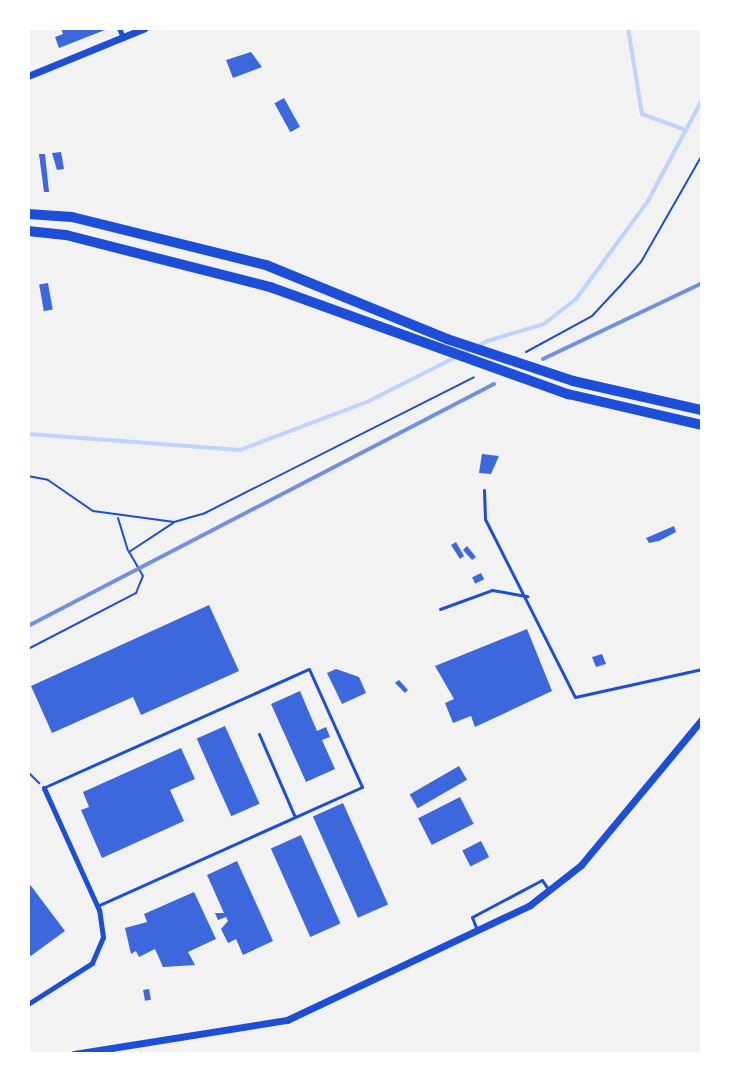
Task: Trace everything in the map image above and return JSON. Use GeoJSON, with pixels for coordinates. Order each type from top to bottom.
{"type":"FeatureCollection","features":[{"type":"Feature","properties":{"kind":"highway"},"geometry":{"type":"LineString","coordinates":[[28,214],[72,217],[266,265],[447,339],[573,381],[702,410]]}},
{"type":"Feature","properties":{"kind":"highway"},"geometry":{"type":"LineString","coordinates":[[28,231],[66,235],[270,287],[443,353],[568,394],[702,425]]}},
{"type":"Feature","properties":{"kind":"main road"},"geometry":{"type":"LineString","coordinates":[[28,76],[121,32],[145,28]]}},
{"type":"Feature","properties":{"kind":"main road"},"geometry":{"type":"LineString","coordinates":[[74,1054],[287,1020],[478,931],[550,892],[591,853],[702,719]]}},
{"type":"Feature","properties":{"kind":"street"},"geometry":{"type":"LineString","coordinates":[[28,1004],[98,956],[103,931],[97,906],[44,788]]}},
{"type":"Feature","properties":{"kind":"lane"},"geometry":{"type":"LineString","coordinates":[[484,490],[485,519],[527,596],[575,697],[702,669]]}},
{"type":"Feature","properties":{"kind":"lane"},"geometry":{"type":"LineString","coordinates":[[440,609],[492,590],[527,596]]}},
{"type":"Feature","properties":{"kind":"lane"},"geometry":{"type":"LineString","coordinates":[[44,788],[309,669],[362,787],[97,906]]}},
{"type":"Feature","properties":{"kind":"lane"},"geometry":{"type":"LineString","coordinates":[[259,734],[295,817]]}},
{"type":"Feature","properties":{"kind":"lane"},"geometry":{"type":"LineString","coordinates":[[478,931],[472,917],[542,880],[550,892]]}},
{"type":"Feature","properties":{"kind":"path"},"geometry":{"type":"LineString","coordinates":[[523,354],[592,316],[620,286],[641,262],[702,155]]}},
{"type":"Feature","properties":{"kind":"path"},"geometry":{"type":"LineString","coordinates":[[129,552],[174,522],[205,513],[474,377]]}},
{"type":"Feature","properties":{"kind":"path"},"geometry":{"type":"LineString","coordinates":[[28,476],[48,480],[93,511],[118,518],[174,522]]}},
{"type":"Feature","properties":{"kind":"path"},"geometry":{"type":"LineString","coordinates":[[28,649],[136,593],[143,576],[129,552],[118,518]]}},
{"type":"Feature","properties":{"kind":"path"},"geometry":{"type":"LineString","coordinates":[[28,772],[44,788]]}},
{"type":"Feature","properties":{"kind":"building"},"geometry":{"type":"Polygon","coordinates":[[[61,28],[110,28],[59,48],[55,37],[63,34],[61,28]]]}},
{"type":"Feature","properties":{"kind":"building"},"geometry":{"type":"Polygon","coordinates":[[[251,52],[262,67],[233,78],[226,60],[251,52]]]}},
{"type":"Feature","properties":{"kind":"building"},"geometry":{"type":"Polygon","coordinates":[[[284,98],[300,127],[290,132],[274,103],[284,98]]]}},
{"type":"Feature","properties":{"kind":"building"},"geometry":{"type":"Polygon","coordinates":[[[61,152],[64,169],[57,170],[52,153],[61,152]]]}},
{"type":"Feature","properties":{"kind":"building"},"geometry":{"type":"Polygon","coordinates":[[[39,154],[45,154],[49,192],[44,192],[39,154]]]}},
{"type":"Feature","properties":{"kind":"building"},"geometry":{"type":"Polygon","coordinates":[[[48,283],[53,310],[44,311],[39,285],[48,283]]]}},
{"type":"Feature","properties":{"kind":"building"},"geometry":{"type":"Polygon","coordinates":[[[482,454],[499,456],[491,474],[479,473],[482,454]]]}},
{"type":"Feature","properties":{"kind":"building"},"geometry":{"type":"Polygon","coordinates":[[[674,526],[676,532],[659,541],[649,543],[646,538],[674,526]]]}},
{"type":"Feature","properties":{"kind":"building"},"geometry":{"type":"Polygon","coordinates":[[[456,542],[464,556],[460,559],[451,545],[456,542]]]}},
{"type":"Feature","properties":{"kind":"building"},"geometry":{"type":"Polygon","coordinates":[[[467,546],[476,557],[472,560],[463,550],[467,546]]]}},
{"type":"Feature","properties":{"kind":"building"},"geometry":{"type":"Polygon","coordinates":[[[481,573],[484,579],[475,584],[472,578],[481,573]]]}},
{"type":"Feature","properties":{"kind":"building"},"geometry":{"type":"Polygon","coordinates":[[[209,605],[239,671],[141,715],[133,697],[52,733],[31,686],[209,605]]]}},
{"type":"Feature","properties":{"kind":"building"},"geometry":{"type":"Polygon","coordinates":[[[527,629],[552,691],[475,727],[471,716],[453,723],[445,703],[454,699],[435,666],[527,629]]]}},
{"type":"Feature","properties":{"kind":"building"},"geometry":{"type":"Polygon","coordinates":[[[602,654],[606,664],[596,667],[592,657],[602,654]]]}},
{"type":"Feature","properties":{"kind":"building"},"geometry":{"type":"Polygon","coordinates":[[[336,669],[359,677],[366,693],[342,704],[327,673],[336,669]]]}},
{"type":"Feature","properties":{"kind":"building"},"geometry":{"type":"Polygon","coordinates":[[[399,680],[408,690],[405,693],[395,683],[399,680]]]}},
{"type":"Feature","properties":{"kind":"building"},"geometry":{"type":"Polygon","coordinates":[[[300,691],[317,731],[326,727],[330,737],[322,740],[335,769],[306,782],[271,704],[300,691]]]}},
{"type":"Feature","properties":{"kind":"building"},"geometry":{"type":"Polygon","coordinates":[[[225,726],[260,804],[231,816],[197,739],[225,726]]]}},
{"type":"Feature","properties":{"kind":"building"},"geometry":{"type":"Polygon","coordinates":[[[181,748],[195,779],[170,790],[184,821],[102,858],[81,810],[89,807],[83,792],[181,748]]]}},
{"type":"Feature","properties":{"kind":"building"},"geometry":{"type":"Polygon","coordinates":[[[459,766],[467,780],[418,808],[410,794],[459,766]]]}},
{"type":"Feature","properties":{"kind":"building"},"geometry":{"type":"Polygon","coordinates":[[[460,797],[474,824],[432,845],[418,818],[460,797]]]}},
{"type":"Feature","properties":{"kind":"building"},"geometry":{"type":"Polygon","coordinates":[[[343,803],[388,904],[358,918],[313,816],[343,803]]]}},
{"type":"Feature","properties":{"kind":"building"},"geometry":{"type":"Polygon","coordinates":[[[301,835],[340,924],[310,937],[271,848],[301,835]]]}},
{"type":"Feature","properties":{"kind":"building"},"geometry":{"type":"Polygon","coordinates":[[[481,841],[489,857],[470,867],[462,851],[481,841]]]}},
{"type":"Feature","properties":{"kind":"building"},"geometry":{"type":"Polygon","coordinates":[[[237,861],[273,941],[243,955],[236,939],[228,943],[221,929],[228,921],[226,917],[218,920],[215,913],[224,913],[207,875],[237,861]]]}},
{"type":"Feature","properties":{"kind":"building"},"geometry":{"type":"Polygon","coordinates":[[[28,882],[65,931],[28,958],[28,882]]]}},
{"type":"Feature","properties":{"kind":"building"},"geometry":{"type":"Polygon","coordinates":[[[194,892],[216,939],[188,952],[195,965],[163,967],[155,949],[139,957],[136,951],[131,954],[125,928],[147,922],[144,914],[194,892]]]}},
{"type":"Feature","properties":{"kind":"building"},"geometry":{"type":"Polygon","coordinates":[[[149,989],[151,1000],[145,1001],[143,990],[149,989]]]}},
{"type":"Feature","properties":{"kind":"waterway"},"geometry":{"type":"LineString","coordinates":[[628,28],[642,114],[683,129]]}},
{"type":"Feature","properties":{"kind":"waterway"},"geometry":{"type":"LineString","coordinates":[[28,434],[240,450],[367,402],[487,341],[544,324],[576,299],[648,201],[702,100]]}},
{"type":"Feature","properties":{"kind":"railway"},"geometry":{"type":"LineString","coordinates":[[543,359],[702,283]]}},
{"type":"Feature","properties":{"kind":"railway"},"geometry":{"type":"LineString","coordinates":[[28,626],[494,384]]}}]}
